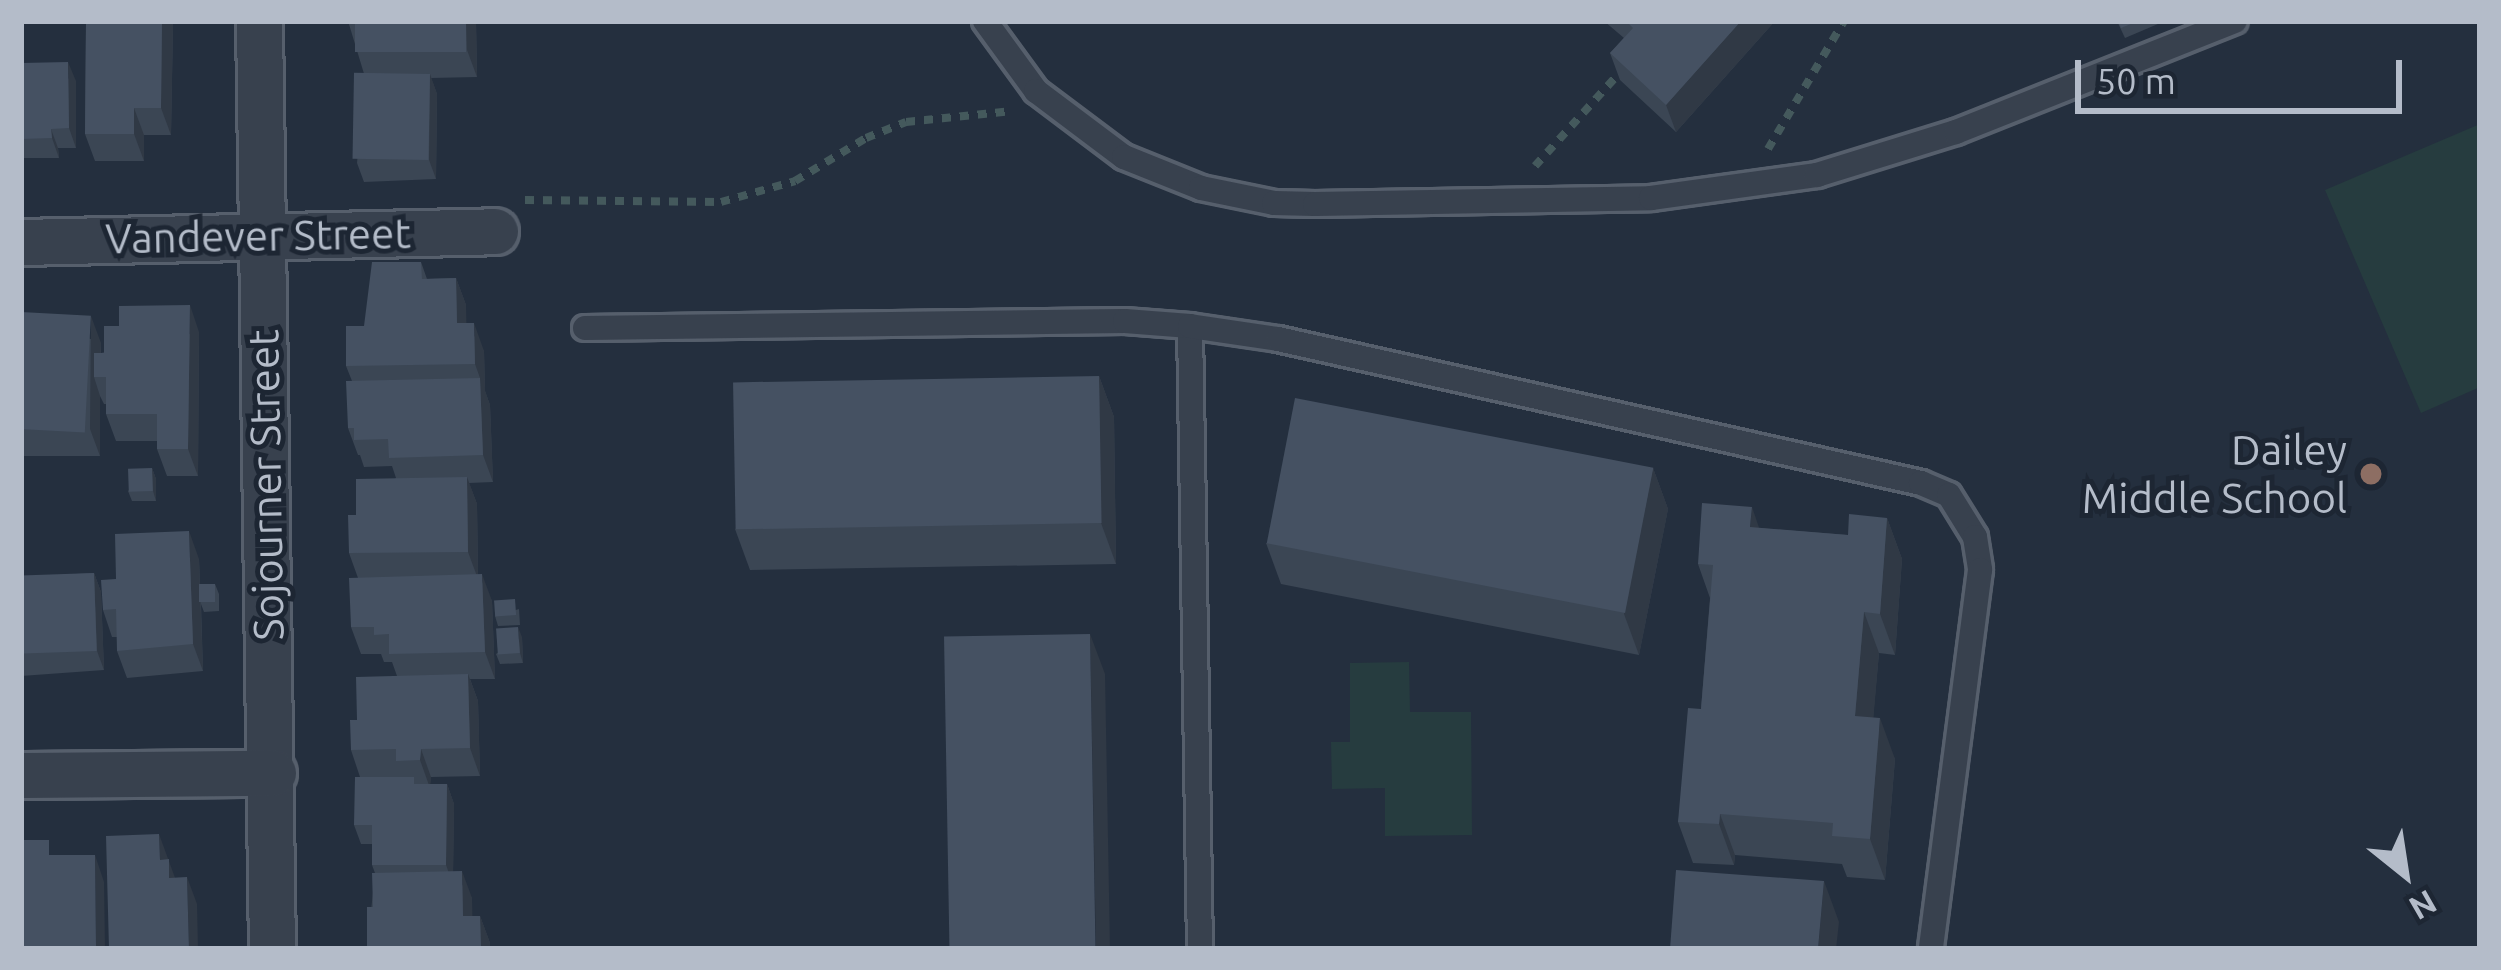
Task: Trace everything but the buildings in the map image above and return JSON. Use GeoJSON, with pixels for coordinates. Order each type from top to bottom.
{"type":"FeatureCollection","features":[{"type":"Feature","properties":{"kind":"street","name":"Sojourner Street"},"geometry":{"type":"LineString","coordinates":[[259,21],[272,949]]}},
{"type":"Feature","properties":{"kind":"street","name":"Vandever Street"},"geometry":{"type":"LineString","coordinates":[[21,242],[260,236],[509,215]]}},
{"type":"Feature","properties":{"kind":"street"},"geometry":{"type":"LineString","coordinates":[[21,775],[273,773]]}},
{"type":"Feature","properties":{"kind":"lane"},"geometry":{"type":"LineString","coordinates":[[985,21],[1014,65],[1067,119],[1161,174],[1274,203],[1651,198],[1744,188],[1867,162],[2102,76],[2235,21]]}},
{"type":"Feature","properties":{"kind":"lane"},"geometry":{"type":"LineString","coordinates":[[585,328],[1125,321],[1190,326],[1301,344],[1921,483],[1949,495],[1975,538],[1980,570],[1931,949]]}},
{"type":"Feature","properties":{"kind":"lane"},"geometry":{"type":"LineString","coordinates":[[1190,326],[1200,949]]}},
{"type":"Feature","properties":{"kind":"path"},"geometry":{"type":"LineString","coordinates":[[1744,188],[1844,21]]}},
{"type":"Feature","properties":{"kind":"path"},"geometry":{"type":"LineString","coordinates":[[1517,201],[1529,172],[1623,69]]}},
{"type":"Feature","properties":{"kind":"path"},"geometry":{"type":"LineString","coordinates":[[509,215],[721,202],[795,181],[866,137],[906,122],[1002,110],[1067,119]]}},
{"type":"Feature","properties":{"kind":"green space"},"geometry":{"type":"Polygon","coordinates":[[[2480,124],[2480,387],[2421,413],[2325,190],[2480,124]]]}},
{"type":"Feature","properties":{"kind":"green space"},"geometry":{"type":"Polygon","coordinates":[[[1409,662],[1410,712],[1471,712],[1472,835],[1385,836],[1385,788],[1332,789],[1331,742],[1350,742],[1350,663],[1409,662]]]}},
{"type":"Feature","properties":{"kind":"place","name":"Dailey Middle School"},"geometry":{"type":"Point","coordinates":[2371,474]}}]}
